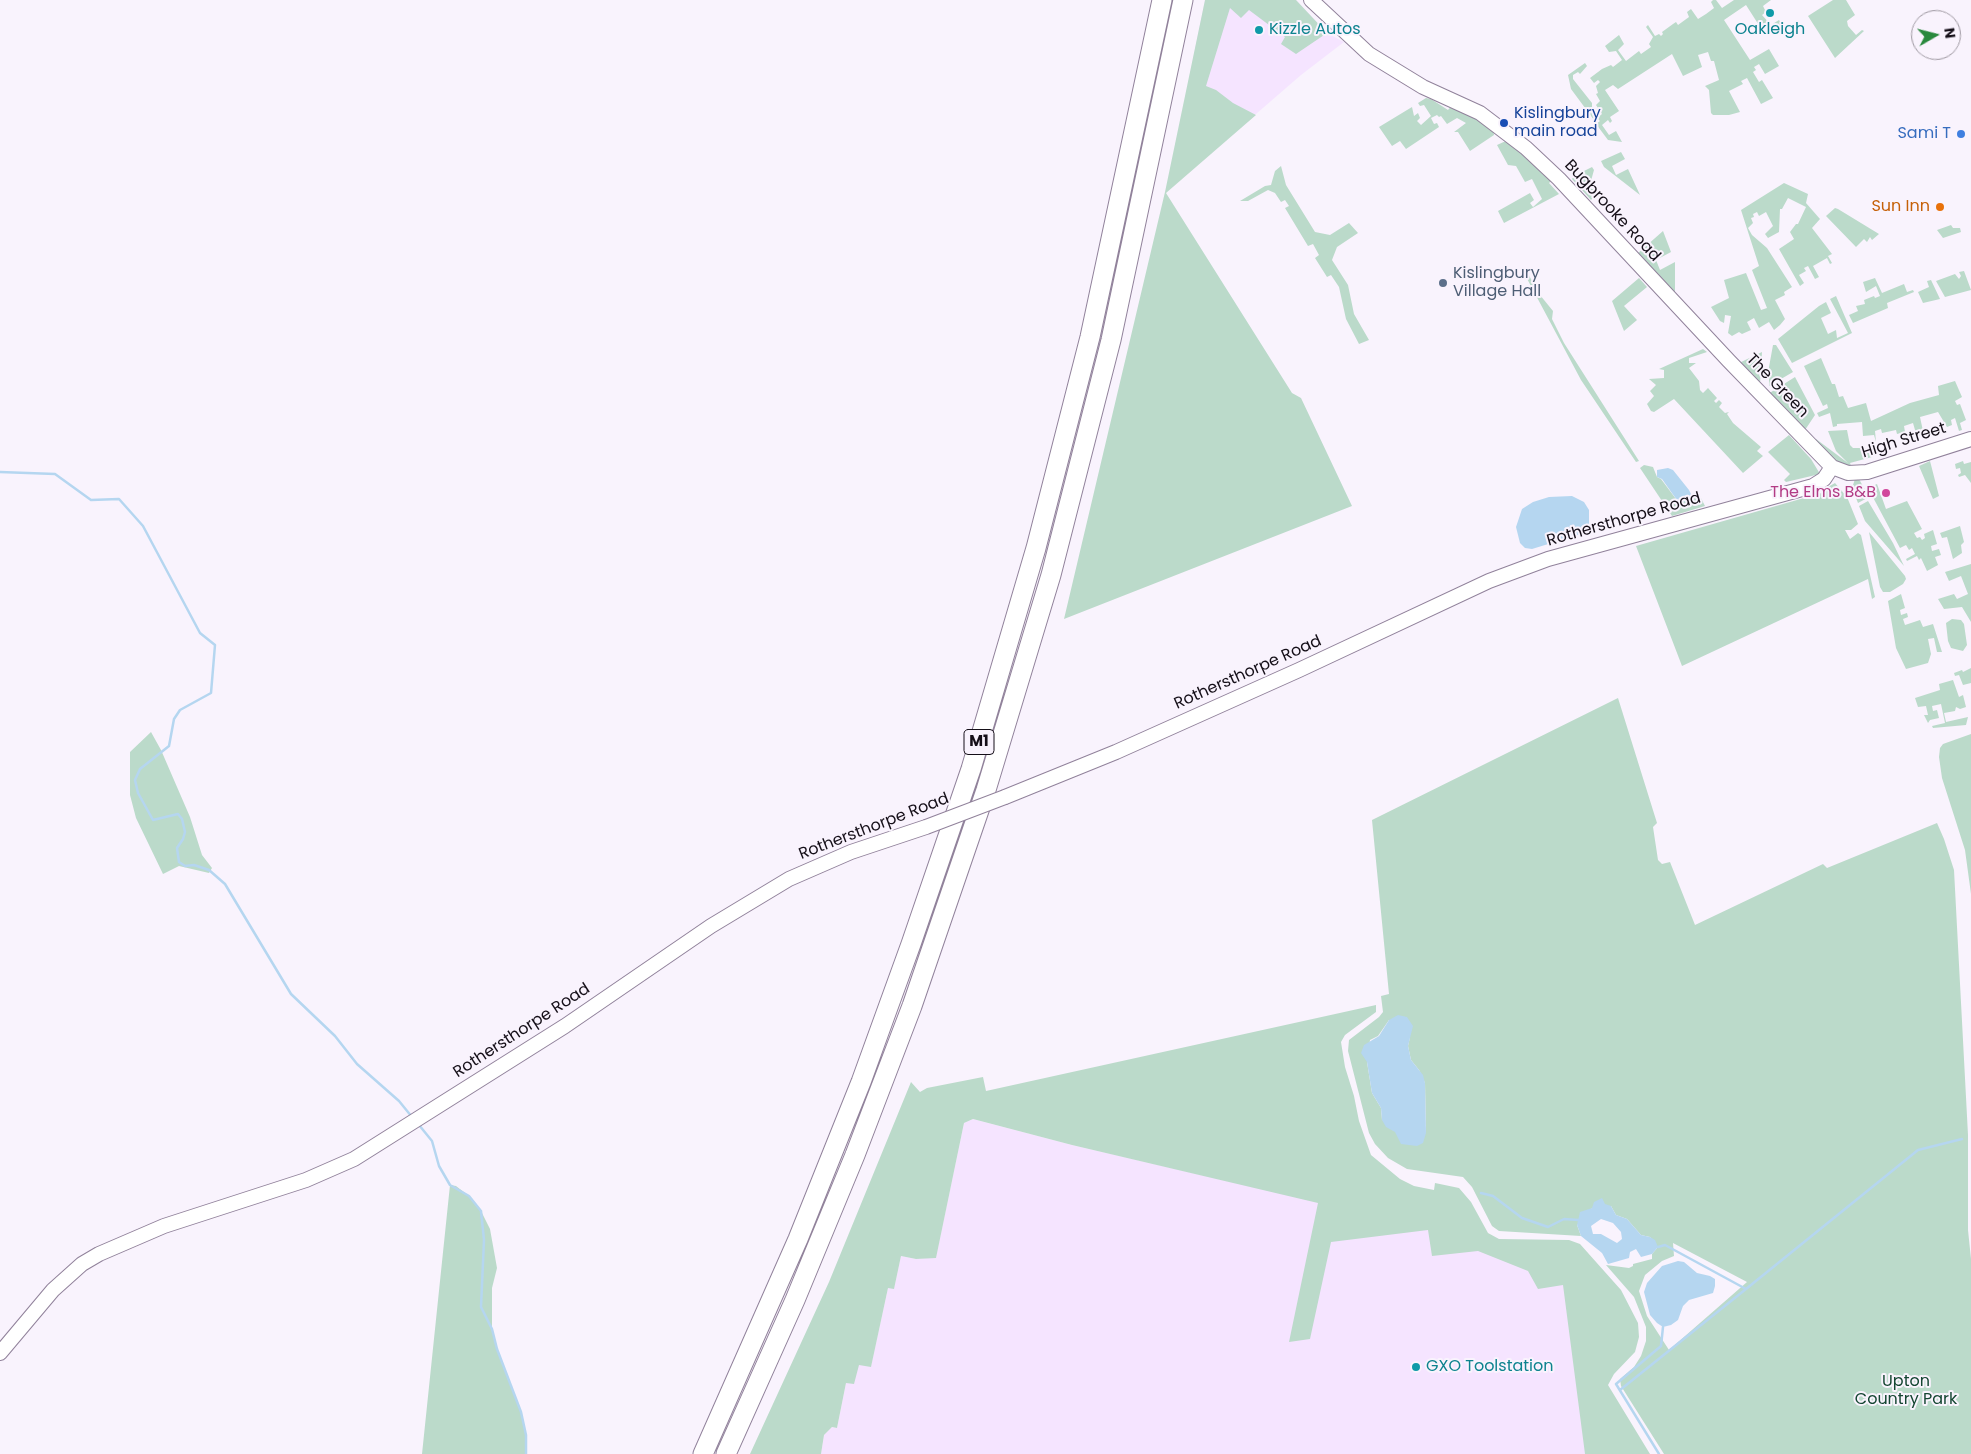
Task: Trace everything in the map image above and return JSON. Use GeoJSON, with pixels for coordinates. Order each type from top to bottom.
{"type":"FeatureCollection","features":[{"type":"Feature","properties":{"kind":"highway","name":"M1"},"geometry":{"type":"LineString","coordinates":[[703,1454],[798,1239],[861,1082],[915,935],[971,769],[1036,548],[1090,337],[1162,0]]}},
{"type":"Feature","properties":{"kind":"highway","name":"M1"},"geometry":{"type":"LineString","coordinates":[[726,1454],[795,1300],[859,1145],[912,1006],[986,790],[1051,575],[1111,340],[1183,0]]}},
{"type":"Feature","properties":{"kind":"street","name":"Bugbrooke Road"},"geometry":{"type":"LineString","coordinates":[[1311,0],[1369,54],[1424,87],[1480,113],[1519,141],[1559,179],[1687,316]]}},
{"type":"Feature","properties":{"kind":"street","name":"The Green"},"geometry":{"type":"LineString","coordinates":[[1687,316],[1832,467],[1848,473]]}},
{"type":"Feature","properties":{"kind":"street","name":"High Street"},"geometry":{"type":"LineString","coordinates":[[1848,473],[1873,470],[1971,439]]}},
{"type":"Feature","properties":{"kind":"street","name":"Rothersthorpe Road"},"geometry":{"type":"LineString","coordinates":[[0,1353],[53,1290],[82,1264],[99,1254],[164,1226],[306,1180],[354,1159],[565,1026],[710,926],[789,879],[851,852],[926,827],[1116,752],[1489,581],[1548,559],[1813,486],[1824,479],[1832,467]]}},
{"type":"Feature","properties":{"kind":"shaded area"},"geometry":{"type":"Polygon","coordinates":[[[1205,0],[1296,0],[1327,33],[1344,42],[1301,75],[1166,192],[1205,0]]]}},
{"type":"Feature","properties":{"kind":"shaded area"},"geometry":{"type":"Polygon","coordinates":[[[973,1119],[1072,1145],[1318,1202],[1322,1191],[1465,1240],[1556,1253],[1605,1454],[821,1454],[824,1435],[832,1427],[837,1428],[846,1383],[859,1364],[871,1366],[888,1288],[894,1288],[901,1256],[916,1259],[936,1257],[964,1123],[973,1119]]]}},
{"type":"Feature","properties":{"kind":"green space"},"geometry":{"type":"Polygon","coordinates":[[[1205,0],[1296,0],[1327,33],[1296,54],[1281,44],[1285,37],[1249,10],[1241,18],[1230,8],[1206,86],[1216,90],[1233,103],[1256,115],[1166,193],[1292,393],[1301,398],[1352,506],[1064,619],[1165,192],[1205,0]]]}},
{"type":"Feature","properties":{"kind":"green space"},"geometry":{"type":"Polygon","coordinates":[[[1716,0],[1722,8],[1734,0],[1771,0],[1763,6],[1766,12],[1762,15],[1771,25],[1779,20],[1781,23],[1779,27],[1773,31],[1768,27],[1762,30],[1746,5],[1724,20],[1750,60],[1769,49],[1779,66],[1765,74],[1759,64],[1754,67],[1756,70],[1753,72],[1759,82],[1762,80],[1773,98],[1761,104],[1747,78],[1741,81],[1743,84],[1729,91],[1740,112],[1729,115],[1713,115],[1711,113],[1709,90],[1705,86],[1719,80],[1714,61],[1711,61],[1708,52],[1698,55],[1702,67],[1683,76],[1672,54],[1618,89],[1613,85],[1605,90],[1619,111],[1610,117],[1612,121],[1610,123],[1608,120],[1602,125],[1609,135],[1616,131],[1622,142],[1608,140],[1596,124],[1600,121],[1597,118],[1594,120],[1571,89],[1568,75],[1585,63],[1587,66],[1580,74],[1578,72],[1573,75],[1573,79],[1592,103],[1592,108],[1598,117],[1602,114],[1596,105],[1600,101],[1596,94],[1598,93],[1596,86],[1600,82],[1598,80],[1594,83],[1590,78],[1602,69],[1611,65],[1613,67],[1622,60],[1616,51],[1609,52],[1605,46],[1619,35],[1624,44],[1618,50],[1626,61],[1639,51],[1641,54],[1651,47],[1649,44],[1653,37],[1646,27],[1648,25],[1655,36],[1659,34],[1661,36],[1662,32],[1673,24],[1676,22],[1678,25],[1689,17],[1687,12],[1691,9],[1698,19],[1706,14],[1714,8],[1711,2],[1716,0]]]}},
{"type":"Feature","properties":{"kind":"green space"},"geometry":{"type":"Polygon","coordinates":[[[1833,0],[1846,0],[1855,15],[1847,21],[1848,26],[1856,35],[1862,30],[1864,31],[1835,58],[1808,16],[1833,0]]]}},
{"type":"Feature","properties":{"kind":"green space"},"geometry":{"type":"Polygon","coordinates":[[[1426,98],[1431,99],[1448,110],[1452,105],[1493,128],[1494,135],[1470,151],[1458,132],[1454,132],[1466,123],[1457,118],[1447,124],[1441,116],[1437,115],[1431,118],[1434,124],[1437,123],[1439,127],[1406,149],[1400,141],[1392,146],[1379,127],[1412,107],[1414,116],[1418,113],[1420,118],[1417,121],[1421,125],[1431,116],[1424,105],[1420,106],[1418,103],[1426,98]]]}},
{"type":"Feature","properties":{"kind":"green space"},"geometry":{"type":"Polygon","coordinates":[[[1508,140],[1553,179],[1549,183],[1559,194],[1504,223],[1498,211],[1530,193],[1534,200],[1530,203],[1533,207],[1542,199],[1532,179],[1525,182],[1516,166],[1508,165],[1497,145],[1508,140]]]}},
{"type":"Feature","properties":{"kind":"green space"},"geometry":{"type":"Polygon","coordinates":[[[1621,152],[1625,159],[1612,166],[1616,175],[1628,169],[1640,195],[1604,167],[1601,161],[1621,152]]]}},
{"type":"Feature","properties":{"kind":"green space"},"geometry":{"type":"Polygon","coordinates":[[[1281,166],[1286,185],[1315,232],[1330,235],[1349,223],[1358,233],[1337,247],[1332,260],[1348,285],[1354,314],[1369,340],[1359,344],[1346,319],[1339,287],[1331,275],[1327,277],[1315,258],[1319,255],[1313,244],[1308,246],[1285,208],[1289,206],[1285,200],[1281,202],[1275,193],[1268,190],[1248,201],[1240,201],[1265,186],[1271,185],[1275,171],[1281,166]]]}},
{"type":"Feature","properties":{"kind":"green space"},"geometry":{"type":"Polygon","coordinates":[[[1592,167],[1594,170],[1589,188],[1599,191],[1591,200],[1572,179],[1574,176],[1592,167]]]}},
{"type":"Feature","properties":{"kind":"green space"},"geometry":{"type":"Polygon","coordinates":[[[1784,183],[1808,194],[1806,203],[1820,219],[1812,228],[1832,254],[1828,256],[1832,263],[1830,264],[1827,258],[1813,266],[1819,277],[1815,279],[1808,266],[1804,268],[1806,271],[1799,275],[1804,283],[1800,286],[1779,249],[1794,239],[1790,232],[1798,224],[1806,207],[1788,198],[1782,209],[1780,209],[1779,232],[1768,238],[1765,234],[1773,226],[1766,212],[1759,216],[1757,212],[1753,214],[1754,217],[1751,218],[1753,223],[1748,228],[1752,235],[1767,248],[1792,287],[1784,292],[1785,295],[1775,300],[1785,319],[1774,330],[1769,322],[1759,328],[1754,318],[1747,322],[1751,330],[1742,334],[1739,332],[1732,336],[1728,333],[1731,316],[1725,315],[1724,323],[1720,321],[1711,307],[1729,298],[1724,280],[1746,273],[1761,310],[1767,308],[1752,270],[1759,266],[1741,210],[1784,183]]]}},
{"type":"Feature","properties":{"kind":"green space"},"geometry":{"type":"Polygon","coordinates":[[[1835,208],[1879,234],[1872,240],[1870,237],[1867,242],[1864,239],[1856,247],[1826,216],[1835,208]]]}},
{"type":"Feature","properties":{"kind":"green space"},"geometry":{"type":"Polygon","coordinates":[[[1951,225],[1953,228],[1960,228],[1961,232],[1943,238],[1937,230],[1951,225]]]}},
{"type":"Feature","properties":{"kind":"green space"},"geometry":{"type":"Polygon","coordinates":[[[1663,231],[1671,252],[1656,260],[1660,270],[1675,262],[1675,293],[1670,291],[1637,254],[1663,231]]]}},
{"type":"Feature","properties":{"kind":"green space"},"geometry":{"type":"Polygon","coordinates":[[[1964,271],[1971,290],[1945,297],[1936,281],[1955,274],[1959,279],[1961,276],[1959,272],[1964,271]]]}},
{"type":"Feature","properties":{"kind":"green space"},"geometry":{"type":"Polygon","coordinates":[[[1527,272],[1540,295],[1553,311],[1552,319],[1564,343],[1639,461],[1636,462],[1581,380],[1524,273],[1527,272]]]}},
{"type":"Feature","properties":{"kind":"green space"},"geometry":{"type":"Polygon","coordinates":[[[1639,278],[1647,287],[1624,306],[1637,320],[1624,331],[1612,301],[1639,278]]]}},
{"type":"Feature","properties":{"kind":"green space"},"geometry":{"type":"Polygon","coordinates":[[[1875,278],[1882,293],[1904,284],[1907,292],[1913,290],[1914,292],[1887,303],[1888,308],[1853,323],[1849,315],[1858,311],[1856,306],[1865,304],[1864,300],[1880,296],[1876,286],[1866,292],[1863,282],[1875,278]]]}},
{"type":"Feature","properties":{"kind":"green space"},"geometry":{"type":"Polygon","coordinates":[[[1931,280],[1940,299],[1923,303],[1918,292],[1929,287],[1927,281],[1931,280]]]}},
{"type":"Feature","properties":{"kind":"green space"},"geometry":{"type":"Polygon","coordinates":[[[1836,296],[1852,333],[1792,363],[1778,339],[1826,302],[1831,313],[1821,318],[1828,334],[1836,330],[1837,338],[1848,333],[1830,299],[1836,296]]]}},
{"type":"Feature","properties":{"kind":"green space"},"geometry":{"type":"Polygon","coordinates":[[[1773,345],[1776,345],[1793,372],[1769,386],[1769,367],[1773,345]]]}},
{"type":"Feature","properties":{"kind":"green space"},"geometry":{"type":"Polygon","coordinates":[[[1703,349],[1707,352],[1689,358],[1689,363],[1696,363],[1689,368],[1699,381],[1700,390],[1703,393],[1708,388],[1717,398],[1714,401],[1716,403],[1719,400],[1722,403],[1719,407],[1725,413],[1729,412],[1727,414],[1733,423],[1761,447],[1757,451],[1763,456],[1743,473],[1674,399],[1654,412],[1651,411],[1647,404],[1654,396],[1650,391],[1656,385],[1649,379],[1664,378],[1664,370],[1659,369],[1703,349]]]}},
{"type":"Feature","properties":{"kind":"green space"},"geometry":{"type":"Polygon","coordinates":[[[1762,352],[1760,384],[1739,363],[1762,352]]]}},
{"type":"Feature","properties":{"kind":"green space"},"geometry":{"type":"Polygon","coordinates":[[[1821,358],[1832,384],[1835,384],[1839,397],[1843,396],[1848,408],[1866,403],[1871,421],[1910,403],[1939,395],[1938,386],[1955,381],[1962,397],[1955,401],[1957,405],[1960,404],[1966,420],[1960,423],[1962,430],[1959,431],[1955,418],[1951,420],[1952,425],[1947,427],[1938,412],[1920,417],[1923,431],[1919,432],[1920,436],[1917,437],[1913,423],[1904,426],[1905,432],[1897,434],[1896,430],[1882,433],[1881,429],[1875,431],[1876,442],[1874,435],[1863,436],[1862,422],[1837,424],[1837,426],[1833,427],[1830,413],[1819,417],[1817,413],[1828,408],[1827,404],[1823,406],[1804,366],[1821,358]]]}},
{"type":"Feature","properties":{"kind":"green space"},"geometry":{"type":"Polygon","coordinates":[[[1795,377],[1815,415],[1805,430],[1768,394],[1795,377]]]}},
{"type":"Feature","properties":{"kind":"green space"},"geometry":{"type":"Polygon","coordinates":[[[1847,430],[1850,445],[1853,448],[1869,448],[1872,457],[1850,463],[1852,468],[1840,465],[1814,441],[1816,439],[1848,463],[1836,451],[1828,431],[1847,430]]]}},
{"type":"Feature","properties":{"kind":"green space"},"geometry":{"type":"Polygon","coordinates":[[[1789,435],[1811,459],[1820,474],[1786,482],[1784,480],[1790,474],[1768,452],[1789,435]]]}},
{"type":"Feature","properties":{"kind":"green space"},"geometry":{"type":"Polygon","coordinates":[[[1930,461],[1939,496],[1933,499],[1919,466],[1930,461]]]}},
{"type":"Feature","properties":{"kind":"green space"},"geometry":{"type":"Polygon","coordinates":[[[1963,461],[1964,464],[1971,462],[1971,483],[1965,475],[1959,477],[1958,475],[1961,473],[1960,468],[1956,469],[1955,464],[1963,461]]]}},
{"type":"Feature","properties":{"kind":"green space"},"geometry":{"type":"Polygon","coordinates":[[[1644,465],[1653,467],[1657,477],[1661,479],[1679,503],[1698,492],[1705,506],[1672,516],[1640,468],[1644,465]]]}},
{"type":"Feature","properties":{"kind":"green space"},"geometry":{"type":"Polygon","coordinates":[[[1855,479],[1859,479],[1869,497],[1858,503],[1852,488],[1855,479]]]}},
{"type":"Feature","properties":{"kind":"green space"},"geometry":{"type":"Polygon","coordinates":[[[1835,483],[1847,497],[1858,524],[1851,530],[1845,530],[1850,539],[1858,533],[1861,535],[1875,597],[1872,599],[1868,579],[1682,666],[1636,546],[1825,492],[1826,488],[1835,483]]]}},
{"type":"Feature","properties":{"kind":"green space"},"geometry":{"type":"Polygon","coordinates":[[[1877,484],[1886,509],[1907,501],[1922,529],[1914,533],[1917,538],[1920,537],[1922,540],[1925,538],[1924,534],[1933,530],[1937,544],[1931,546],[1932,551],[1939,549],[1941,555],[1935,557],[1938,565],[1927,571],[1921,558],[1919,560],[1917,556],[1907,561],[1906,559],[1915,554],[1912,548],[1909,550],[1906,545],[1900,548],[1868,488],[1877,484]]]}},
{"type":"Feature","properties":{"kind":"green space"},"geometry":{"type":"Polygon","coordinates":[[[1868,501],[1893,543],[1904,566],[1865,521],[1859,506],[1868,501]]]}},
{"type":"Feature","properties":{"kind":"green space"},"geometry":{"type":"Polygon","coordinates":[[[1960,526],[1964,542],[1961,545],[1962,553],[1953,559],[1947,537],[1942,538],[1940,533],[1960,526]]]}},
{"type":"Feature","properties":{"kind":"green space"},"geometry":{"type":"Polygon","coordinates":[[[1869,532],[1905,576],[1906,579],[1903,584],[1890,592],[1883,592],[1880,587],[1869,532]]]}},
{"type":"Feature","properties":{"kind":"green space"},"geometry":{"type":"Polygon","coordinates":[[[1971,564],[1971,622],[1962,607],[1944,609],[1938,599],[1954,594],[1957,599],[1968,594],[1961,576],[1949,581],[1945,572],[1971,564]]]}},
{"type":"Feature","properties":{"kind":"green space"},"geometry":{"type":"Polygon","coordinates":[[[1901,594],[1905,608],[1900,610],[1901,615],[1907,613],[1908,617],[1903,619],[1905,625],[1920,620],[1923,627],[1933,624],[1942,652],[1937,652],[1934,638],[1928,639],[1931,654],[1928,663],[1906,669],[1896,648],[1888,601],[1901,594]]]}},
{"type":"Feature","properties":{"kind":"green space"},"geometry":{"type":"Polygon","coordinates":[[[1952,619],[1961,620],[1964,624],[1967,645],[1963,651],[1951,648],[1948,641],[1946,623],[1952,619]]]}},
{"type":"Feature","properties":{"kind":"green space"},"geometry":{"type":"Polygon","coordinates":[[[1971,668],[1971,683],[1963,685],[1959,675],[1955,676],[1954,673],[1962,670],[1963,672],[1971,668]]]}},
{"type":"Feature","properties":{"kind":"green space"},"geometry":{"type":"Polygon","coordinates":[[[1953,680],[1959,697],[1963,695],[1966,707],[1960,709],[1956,707],[1955,711],[1944,713],[1946,722],[1968,717],[1966,725],[1933,728],[1932,726],[1945,723],[1941,704],[1932,706],[1933,711],[1937,710],[1939,718],[1930,720],[1928,723],[1924,715],[1928,715],[1926,706],[1918,707],[1915,698],[1940,690],[1939,684],[1953,680]]]}},
{"type":"Feature","properties":{"kind":"green space","name":"Upton Country Park"},"geometry":{"type":"Polygon","coordinates":[[[1618,698],[1657,823],[1653,827],[1658,860],[1662,864],[1670,862],[1695,925],[1823,864],[1827,868],[1937,823],[1954,870],[1968,1135],[1968,1230],[1971,1259],[1971,1454],[1664,1454],[1621,1386],[1620,1379],[1634,1367],[1641,1356],[1646,1341],[1646,1327],[1634,1297],[1606,1265],[1629,1268],[1633,1264],[1652,1259],[1652,1254],[1658,1247],[1650,1237],[1641,1235],[1627,1219],[1616,1215],[1611,1206],[1592,1208],[1577,1225],[1581,1236],[1499,1231],[1492,1226],[1472,1187],[1463,1177],[1407,1169],[1388,1158],[1375,1144],[1369,1133],[1348,1051],[1349,1040],[1383,1012],[1381,996],[1389,994],[1372,820],[1618,698]],[[1389,1020],[1378,1036],[1370,1040],[1367,1062],[1372,1093],[1381,1108],[1382,1120],[1426,1133],[1425,1083],[1419,1070],[1411,1060],[1408,1046],[1410,1037],[1389,1020]],[[1673,1243],[1674,1256],[1662,1261],[1645,1275],[1639,1291],[1647,1316],[1669,1350],[1747,1282],[1673,1243]]]}},
{"type":"Feature","properties":{"kind":"green space"},"geometry":{"type":"Polygon","coordinates":[[[151,732],[161,750],[190,817],[202,855],[212,868],[209,873],[179,866],[163,874],[136,818],[130,795],[130,752],[151,732]]]}},
{"type":"Feature","properties":{"kind":"green space"},"geometry":{"type":"Polygon","coordinates":[[[1971,734],[1971,894],[1965,850],[1942,778],[1939,757],[1940,748],[1943,744],[1971,734]]]}},
{"type":"Feature","properties":{"kind":"green space"},"geometry":{"type":"Polygon","coordinates":[[[1376,1005],[1376,1012],[1345,1035],[1341,1042],[1345,1067],[1359,1121],[1371,1155],[1400,1179],[1414,1186],[1434,1190],[1435,1183],[1459,1188],[1471,1202],[1488,1233],[1499,1239],[1569,1240],[1580,1244],[1621,1290],[1638,1323],[1639,1337],[1635,1352],[1614,1374],[1608,1385],[1650,1454],[1585,1454],[1563,1285],[1538,1289],[1528,1271],[1478,1251],[1432,1256],[1428,1230],[1331,1242],[1310,1339],[1289,1342],[1318,1203],[1072,1145],[973,1119],[964,1123],[936,1258],[916,1259],[901,1256],[894,1289],[888,1288],[871,1367],[859,1365],[854,1384],[846,1383],[837,1428],[832,1427],[824,1435],[821,1454],[750,1454],[829,1282],[911,1082],[920,1092],[927,1088],[983,1077],[986,1091],[1376,1005]]]}},
{"type":"Feature","properties":{"kind":"green space"},"geometry":{"type":"Polygon","coordinates":[[[450,1185],[456,1186],[469,1196],[481,1211],[490,1229],[497,1268],[492,1288],[492,1329],[497,1349],[521,1412],[526,1435],[526,1454],[422,1454],[450,1185]]]}},
{"type":"Feature","properties":{"kind":"water"},"geometry":{"type":"Polygon","coordinates":[[[1668,468],[1673,470],[1689,490],[1692,496],[1690,500],[1679,503],[1662,479],[1657,477],[1657,470],[1668,468]]]}},
{"type":"Feature","properties":{"kind":"water"},"geometry":{"type":"Polygon","coordinates":[[[1572,496],[1584,502],[1589,510],[1589,525],[1584,533],[1532,549],[1525,548],[1520,543],[1516,527],[1522,509],[1533,502],[1549,497],[1572,496]]]}},
{"type":"Feature","properties":{"kind":"water"},"geometry":{"type":"Polygon","coordinates":[[[1398,1015],[1407,1017],[1413,1026],[1408,1046],[1411,1060],[1423,1075],[1425,1083],[1426,1133],[1423,1143],[1417,1146],[1401,1144],[1395,1132],[1386,1127],[1382,1120],[1381,1108],[1372,1093],[1367,1062],[1361,1053],[1364,1045],[1379,1036],[1389,1020],[1398,1015]]]}},
{"type":"Feature","properties":{"kind":"water"},"geometry":{"type":"Polygon","coordinates":[[[1602,1198],[1605,1204],[1611,1206],[1616,1215],[1627,1219],[1641,1235],[1655,1240],[1658,1247],[1652,1254],[1641,1257],[1636,1249],[1630,1252],[1629,1258],[1608,1264],[1602,1253],[1581,1236],[1577,1225],[1580,1212],[1592,1208],[1594,1202],[1602,1198]],[[1601,1219],[1591,1226],[1593,1234],[1601,1234],[1617,1243],[1622,1239],[1621,1232],[1613,1223],[1601,1219]]]}},
{"type":"Feature","properties":{"kind":"water"},"geometry":{"type":"Polygon","coordinates":[[[1678,1261],[1684,1262],[1697,1273],[1715,1279],[1715,1286],[1713,1293],[1689,1300],[1683,1306],[1678,1320],[1671,1325],[1663,1327],[1650,1315],[1644,1292],[1647,1283],[1662,1266],[1678,1261]]]}},
{"type":"Feature","properties":{"kind":"waterway"},"geometry":{"type":"LineString","coordinates":[[0,472],[55,474],[91,500],[119,499],[143,526],[200,633],[215,645],[211,693],[180,710],[174,719],[169,746],[140,769],[135,780],[138,793],[153,820],[178,814],[182,819],[185,832],[177,848],[179,862],[185,866],[194,865],[209,870],[225,884],[291,994],[335,1036],[357,1064],[399,1101],[412,1117]]}},
{"type":"Feature","properties":{"kind":"waterway"},"geometry":{"type":"LineString","coordinates":[[419,1125],[432,1141],[439,1166],[450,1185],[469,1196],[481,1211],[484,1240],[481,1307],[492,1329],[497,1349],[521,1412],[526,1435],[526,1454]]}},
{"type":"Feature","properties":{"kind":"waterway"},"geometry":{"type":"LineString","coordinates":[[1658,1247],[1665,1245],[1746,1289],[1918,1150],[1962,1139]]}},
{"type":"Feature","properties":{"kind":"waterway"},"geometry":{"type":"LineString","coordinates":[[1481,1193],[1493,1196],[1522,1218],[1548,1227],[1564,1219],[1578,1220]]}},
{"type":"Feature","properties":{"kind":"waterway"},"geometry":{"type":"LineString","coordinates":[[1620,1390],[1746,1289]]}},
{"type":"Feature","properties":{"kind":"waterway"},"geometry":{"type":"LineString","coordinates":[[1659,1454],[1616,1384],[1661,1346],[1663,1327]]}},
{"type":"Feature","properties":{"kind":"place","name":"Oakleigh"},"geometry":{"type":"Point","coordinates":[1770,13]}},
{"type":"Feature","properties":{"kind":"place","name":"Kizzle Autos"},"geometry":{"type":"Point","coordinates":[1259,30]}},
{"type":"Feature","properties":{"kind":"place","name":"Kislingbury main road"},"geometry":{"type":"Point","coordinates":[1504,123]}},
{"type":"Feature","properties":{"kind":"place","name":"Sami T"},"geometry":{"type":"Point","coordinates":[1961,134]}},
{"type":"Feature","properties":{"kind":"place","name":"Sun Inn"},"geometry":{"type":"Point","coordinates":[1940,207]}},
{"type":"Feature","properties":{"kind":"place","name":"Kislingbury Village Hall"},"geometry":{"type":"Point","coordinates":[1443,283]}},
{"type":"Feature","properties":{"kind":"place","name":"The Elms B&B"},"geometry":{"type":"Point","coordinates":[1886,493]}},
{"type":"Feature","properties":{"kind":"place","name":"GXO Toolstation"},"geometry":{"type":"Point","coordinates":[1416,1367]}}]}
